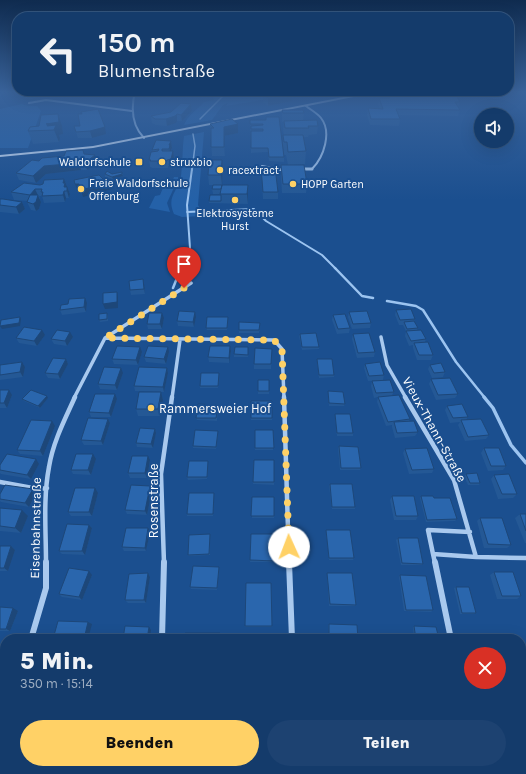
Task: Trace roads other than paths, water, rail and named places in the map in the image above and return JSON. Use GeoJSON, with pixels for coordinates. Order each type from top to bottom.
{"type":"FeatureCollection","features":[{"type":"Feature","properties":{"kind":"street"},"geometry":{"type":"LineString","coordinates":[[135,127],[139,134],[144,138]]}},
{"type":"Feature","properties":{"kind":"street"},"geometry":{"type":"LineString","coordinates":[[0,155],[85,148],[199,127]]}},
{"type":"Feature","properties":{"kind":"street"},"geometry":{"type":"LineString","coordinates":[[297,169],[312,169],[317,164],[325,144],[326,132],[324,127]]}},
{"type":"Feature","properties":{"kind":"street"},"geometry":{"type":"LineString","coordinates":[[262,166],[290,170]]}},
{"type":"Feature","properties":{"kind":"street","name":"Eisenbahnstraße"},"geometry":{"type":"LineString","coordinates":[[32,634],[46,588],[47,488],[49,466],[67,414],[105,338],[177,293],[190,283]]}},
{"type":"Feature","properties":{"kind":"street","name":"Vieux-Thann-Straße"},"geometry":{"type":"LineString","coordinates":[[381,337],[387,365],[454,480],[476,557]]}},
{"type":"Feature","properties":{"kind":"street"},"geometry":{"type":"LineString","coordinates":[[105,338],[274,340],[282,349],[292,634]]}},
{"type":"Feature","properties":{"kind":"street","name":"Rosenstraße"},"geometry":{"type":"LineString","coordinates":[[162,634],[165,576],[161,474],[180,340]]}},
{"type":"Feature","properties":{"kind":"street"},"geometry":{"type":"LineString","coordinates":[[0,482],[38,489],[47,488]]}},
{"type":"Feature","properties":{"kind":"street"},"geometry":{"type":"LineString","coordinates":[[450,634],[428,530],[470,532]]}},
{"type":"Feature","properties":{"kind":"street"},"geometry":{"type":"LineString","coordinates":[[433,554],[526,558]]}},
{"type":"Feature","properties":{"kind":"waterway"},"geometry":{"type":"LineString","coordinates":[[192,170],[195,146],[193,134]]}},
{"type":"Feature","properties":{"kind":"waterway"},"geometry":{"type":"LineString","coordinates":[[187,212],[187,205],[192,169]]}},
{"type":"Feature","properties":{"kind":"waterway"},"geometry":{"type":"LineString","coordinates":[[187,212],[254,209]]}},
{"type":"Feature","properties":{"kind":"waterway"},"geometry":{"type":"LineString","coordinates":[[181,269],[190,248],[187,212]]}},
{"type":"Feature","properties":{"kind":"waterway"},"geometry":{"type":"LineString","coordinates":[[259,214],[266,221],[322,255],[335,268]]}},
{"type":"Feature","properties":{"kind":"waterway"},"geometry":{"type":"LineString","coordinates":[[173,288],[181,268]]}},
{"type":"Feature","properties":{"kind":"waterway"},"geometry":{"type":"LineString","coordinates":[[335,268],[362,296],[373,298]]}},
{"type":"Feature","properties":{"kind":"waterway"},"geometry":{"type":"LineString","coordinates":[[387,301],[416,306],[423,310],[456,362],[485,398]]}},
{"type":"Feature","properties":{"kind":"waterway"},"geometry":{"type":"LineString","coordinates":[[484,397],[493,408],[511,445],[526,463]]}},
{"type":"Feature","properties":{"kind":"place","name":"Waldorfschule"},"geometry":{"type":"Point","coordinates":[139,162]}},
{"type":"Feature","properties":{"kind":"place","name":"struxbio"},"geometry":{"type":"Point","coordinates":[162,162]}},
{"type":"Feature","properties":{"kind":"place","name":"racextract"},"geometry":{"type":"Point","coordinates":[220,170]}},
{"type":"Feature","properties":{"kind":"place","name":"HOPP Garten"},"geometry":{"type":"Point","coordinates":[293,184]}},
{"type":"Feature","properties":{"kind":"place","name":"Freie Waldorfschule Offenburg"},"geometry":{"type":"Point","coordinates":[81,189]}},
{"type":"Feature","properties":{"kind":"place","name":"Elektrosysteme Hurst"},"geometry":{"type":"Point","coordinates":[235,200]}},
{"type":"Feature","properties":{"kind":"place","name":"Rammersweier Hof"},"geometry":{"type":"Point","coordinates":[151,408]}}]}
